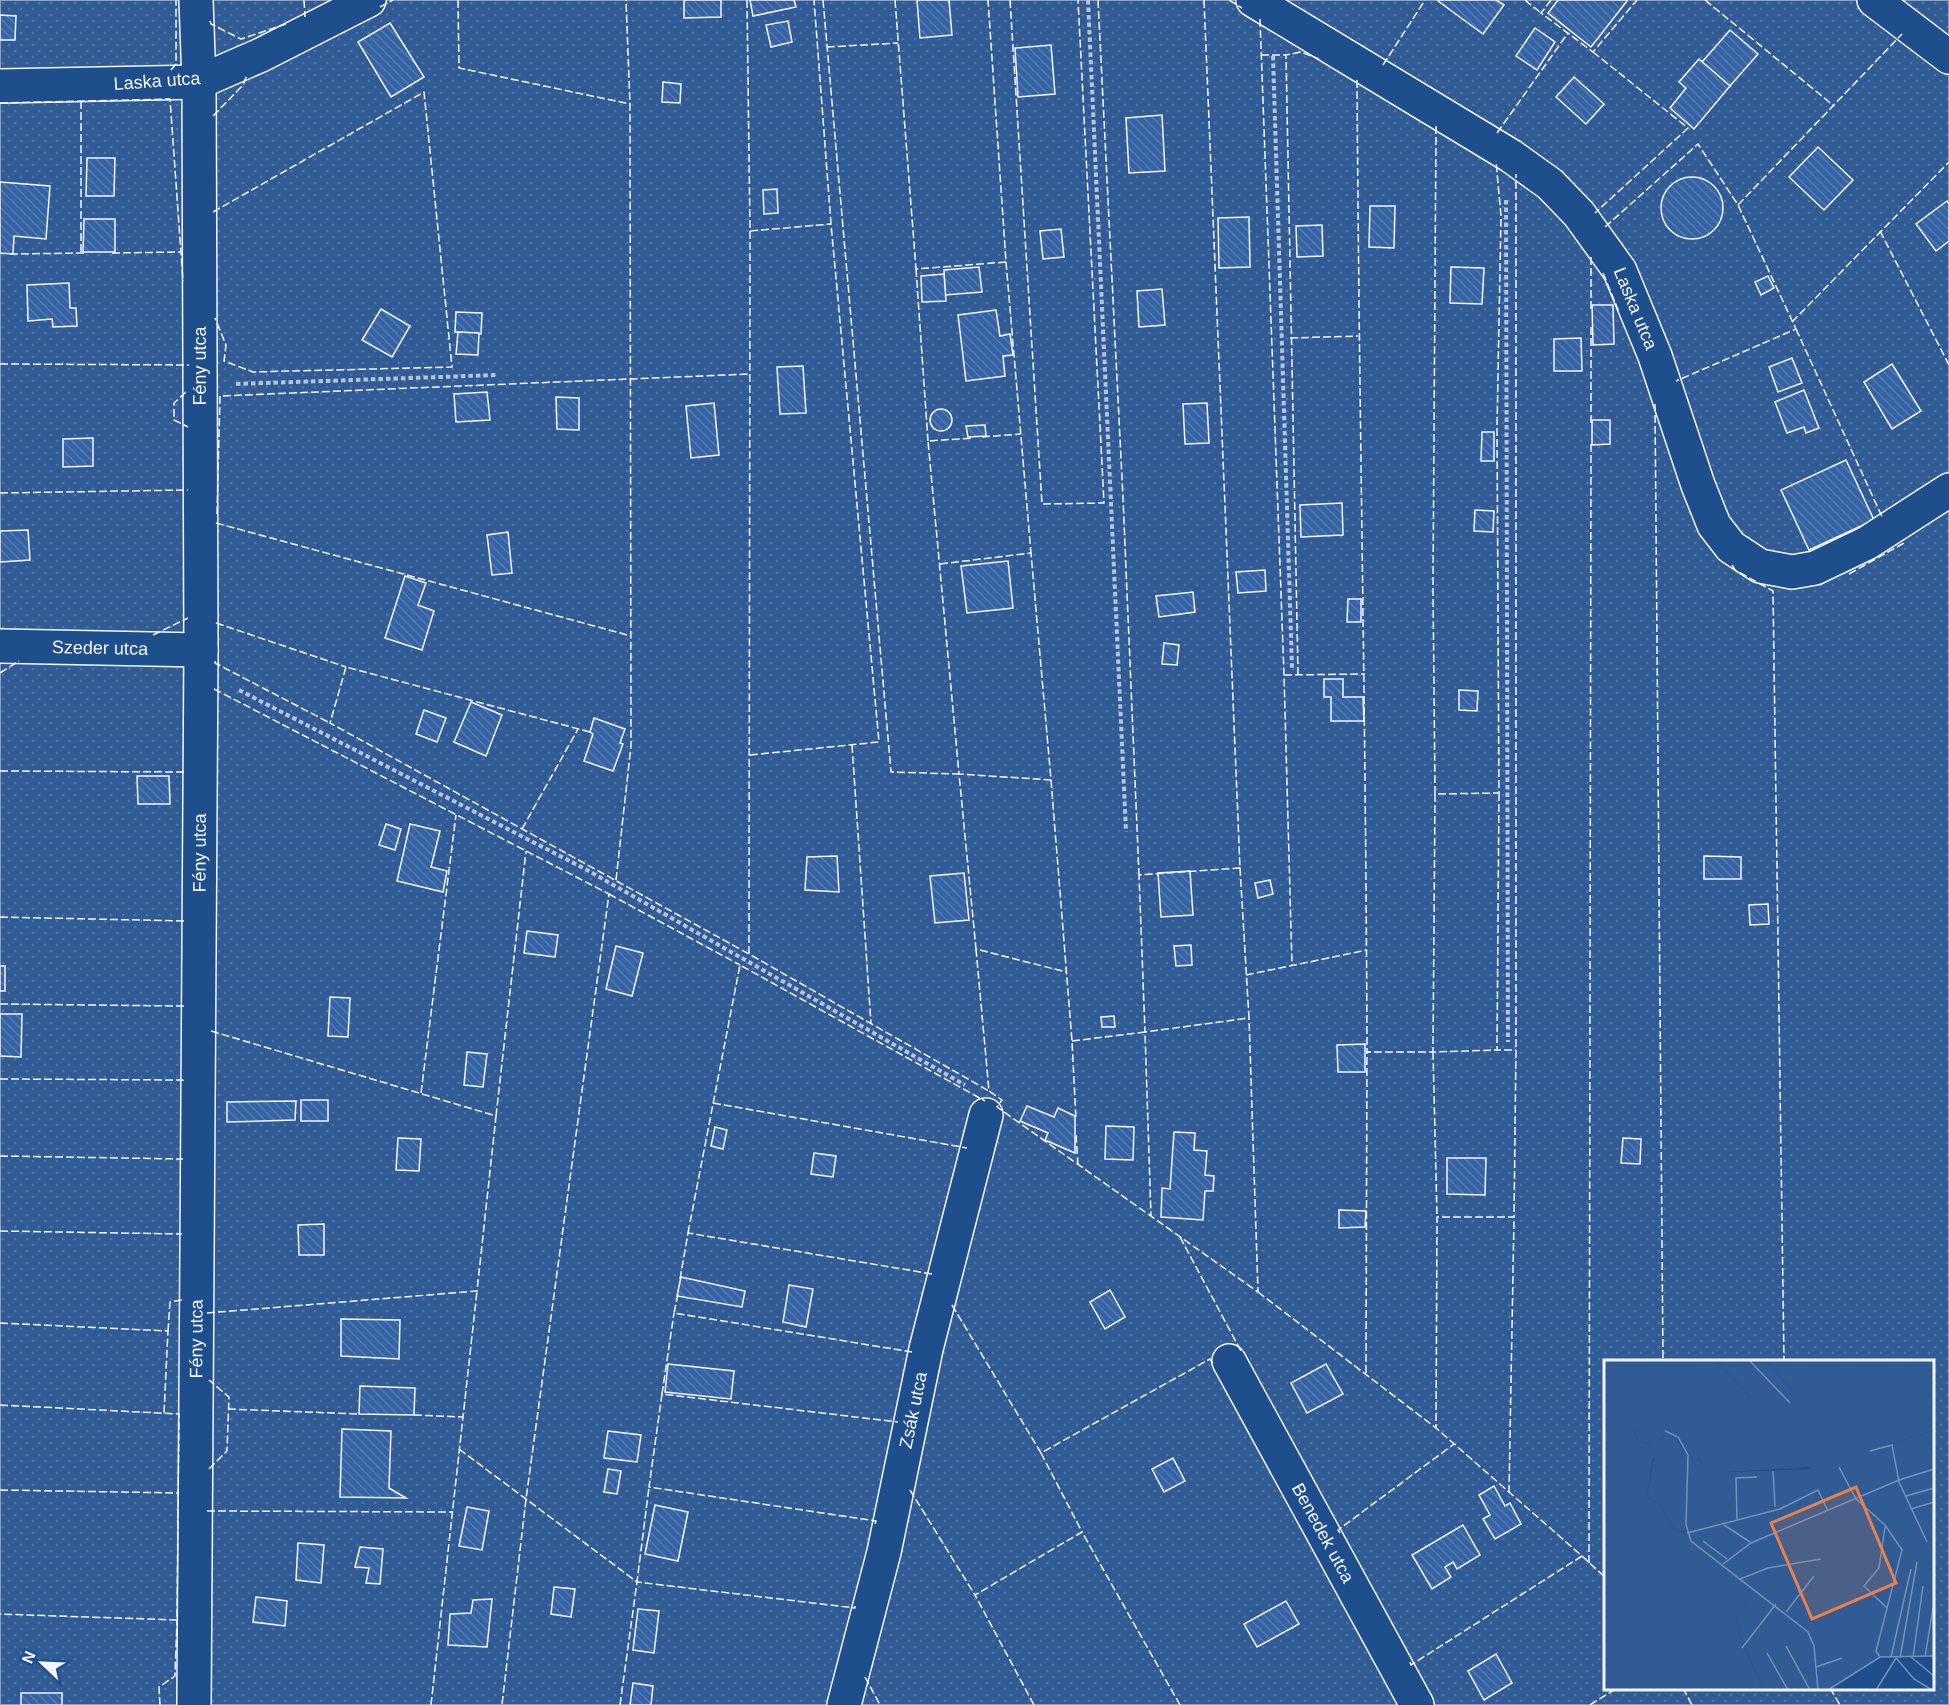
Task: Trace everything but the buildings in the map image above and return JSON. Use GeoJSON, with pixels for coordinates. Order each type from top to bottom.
{"type":"FeatureCollection","features":[{"type":"Feature","properties":{"kind":"street","name":"Fény utca"},"geometry":{"type":"LineString","coordinates":[[194,1705],[201,660],[199,82],[196,0]]}},
{"type":"Feature","properties":{"kind":"street","name":"Laska utca"},"geometry":{"type":"LineString","coordinates":[[0,86],[199,82],[261,55],[369,0]]}},
{"type":"Feature","properties":{"kind":"street","name":"Laska utca"},"geometry":{"type":"LineString","coordinates":[[1253,0],[1510,156],[1550,184],[1579,214],[1620,271],[1655,356],[1698,485],[1714,525],[1731,547],[1760,566],[1792,572],[1815,568],[1867,543],[1949,490]]}},
{"type":"Feature","properties":{"kind":"street"},"geometry":{"type":"LineString","coordinates":[[1874,0],[1949,57]]}},
{"type":"Feature","properties":{"kind":"street","name":"Szeder utca"},"geometry":{"type":"LineString","coordinates":[[0,646],[201,660]]}},
{"type":"Feature","properties":{"kind":"street","name":"Zsák utca"},"geometry":{"type":"LineString","coordinates":[[844,1705],[884,1552],[979,1102]]}},
{"type":"Feature","properties":{"kind":"street","name":"Benedek utca"},"geometry":{"type":"LineString","coordinates":[[1229,1361],[1417,1705]]}},
{"type":"Feature","properties":{"kind":"path"},"geometry":{"type":"LineString","coordinates":[[1088,0],[1126,832]]}},
{"type":"Feature","properties":{"kind":"path"},"geometry":{"type":"LineString","coordinates":[[1287,22],[1273,54],[1292,669]]}},
{"type":"Feature","properties":{"kind":"path"},"geometry":{"type":"LineString","coordinates":[[1508,1042],[1506,166],[1510,156]]}},
{"type":"Feature","properties":{"kind":"path"},"geometry":{"type":"LineString","coordinates":[[200,386],[498,375]]}},
{"type":"Feature","properties":{"kind":"path"},"geometry":{"type":"LineString","coordinates":[[201,660],[587,870],[979,1102]]}},
{"type":"Feature","properties":{"kind":"shaded area"},"geometry":{"type":"Polygon","coordinates":[[[0,0],[1949,0],[1949,1705],[0,1705],[0,0]]]}},
{"type":"Feature","properties":{"kind":"fence"},"geometry":{"type":"LineString","coordinates":[[171,70],[176,64],[176,0]]}},
{"type":"Feature","properties":{"kind":"fence"},"geometry":{"type":"LineString","coordinates":[[304,0],[305,17]]}},
{"type":"Feature","properties":{"kind":"fence"},"geometry":{"type":"LineString","coordinates":[[380,7],[393,0]]}},
{"type":"Feature","properties":{"kind":"fence"},"geometry":{"type":"LineString","coordinates":[[458,0],[459,68],[630,104]]}},
{"type":"Feature","properties":{"kind":"fence"},"geometry":{"type":"LineString","coordinates":[[616,880],[631,746],[630,104],[626,0]]}},
{"type":"Feature","properties":{"kind":"fence"},"geometry":{"type":"LineString","coordinates":[[747,0],[750,231],[831,224]]}},
{"type":"Feature","properties":{"kind":"fence"},"geometry":{"type":"LineString","coordinates":[[750,755],[879,742],[831,224],[814,0]]}},
{"type":"Feature","properties":{"kind":"fence"},"geometry":{"type":"LineString","coordinates":[[823,0],[891,772],[959,774],[976,949],[1066,972]]}},
{"type":"Feature","properties":{"kind":"fence"},"geometry":{"type":"LineString","coordinates":[[895,0],[916,269],[1006,262],[988,0]]}},
{"type":"Feature","properties":{"kind":"fence"},"geometry":{"type":"LineString","coordinates":[[1010,0],[1042,504],[1104,503],[1078,0]]}},
{"type":"Feature","properties":{"kind":"fence"},"geometry":{"type":"LineString","coordinates":[[1098,0],[1139,875]]}},
{"type":"Feature","properties":{"kind":"fence"},"geometry":{"type":"LineString","coordinates":[[1204,0],[1240,868]]}},
{"type":"Feature","properties":{"kind":"fence"},"geometry":{"type":"LineString","coordinates":[[1229,0],[1242,8]]}},
{"type":"Feature","properties":{"kind":"fence"},"geometry":{"type":"LineString","coordinates":[[1383,65],[1425,0]]}},
{"type":"Feature","properties":{"kind":"fence"},"geometry":{"type":"LineString","coordinates":[[1525,0],[1541,13]]}},
{"type":"Feature","properties":{"kind":"fence"},"geometry":{"type":"LineString","coordinates":[[1551,0],[1541,13],[1593,52],[1637,0]]}},
{"type":"Feature","properties":{"kind":"fence"},"geometry":{"type":"LineString","coordinates":[[1705,0],[1834,106]]}},
{"type":"Feature","properties":{"kind":"fence"},"geometry":{"type":"LineString","coordinates":[[1260,19],[1284,675],[1292,966]]}},
{"type":"Feature","properties":{"kind":"fence"},"geometry":{"type":"LineString","coordinates":[[210,21],[211,24],[241,39],[286,24]]}},
{"type":"Feature","properties":{"kind":"fence"},"geometry":{"type":"LineString","coordinates":[[1497,133],[1568,33]]}},
{"type":"Feature","properties":{"kind":"fence"},"geometry":{"type":"LineString","coordinates":[[1738,205],[1902,34]]}},
{"type":"Feature","properties":{"kind":"fence"},"geometry":{"type":"LineString","coordinates":[[827,47],[898,43]]}},
{"type":"Feature","properties":{"kind":"fence"},"geometry":{"type":"LineString","coordinates":[[1298,675],[1286,55],[1301,52],[1319,59]]}},
{"type":"Feature","properties":{"kind":"fence"},"geometry":{"type":"LineString","coordinates":[[1593,52],[1688,128],[1595,213]]}},
{"type":"Feature","properties":{"kind":"fence"},"geometry":{"type":"LineString","coordinates":[[1261,55],[1286,55]]}},
{"type":"Feature","properties":{"kind":"fence"},"geometry":{"type":"LineString","coordinates":[[213,116],[243,85],[247,75]]}},
{"type":"Feature","properties":{"kind":"fence"},"geometry":{"type":"LineString","coordinates":[[1357,80],[1367,1052],[1433,1052]]}},
{"type":"Feature","properties":{"kind":"fence"},"geometry":{"type":"LineString","coordinates":[[213,212],[424,92],[452,367],[253,372],[224,361],[226,345],[215,318]]}},
{"type":"Feature","properties":{"kind":"fence"},"geometry":{"type":"LineString","coordinates":[[0,103],[170,99],[183,281]]}},
{"type":"Feature","properties":{"kind":"fence"},"geometry":{"type":"LineString","coordinates":[[81,101],[81,253]]}},
{"type":"Feature","properties":{"kind":"fence"},"geometry":{"type":"LineString","coordinates":[[1436,126],[1433,587],[1435,794],[1499,793],[1497,429],[1501,216],[1496,161]]}},
{"type":"Feature","properties":{"kind":"fence"},"geometry":{"type":"LineString","coordinates":[[1605,227],[1698,144],[1738,205],[1796,329],[1676,381]]}},
{"type":"Feature","properties":{"kind":"fence"},"geometry":{"type":"LineString","coordinates":[[1792,322],[1949,162]]}},
{"type":"Feature","properties":{"kind":"fence"},"geometry":{"type":"LineString","coordinates":[[1258,1292],[1436,1428],[1437,1217],[1514,1217],[1516,174]]}},
{"type":"Feature","properties":{"kind":"fence"},"geometry":{"type":"LineString","coordinates":[[750,231],[749,954],[989,1091]]}},
{"type":"Feature","properties":{"kind":"fence"},"geometry":{"type":"LineString","coordinates":[[1880,231],[1949,365]]}},
{"type":"Feature","properties":{"kind":"fence"},"geometry":{"type":"LineString","coordinates":[[112,253],[181,252]]}},
{"type":"Feature","properties":{"kind":"fence"},"geometry":{"type":"LineString","coordinates":[[10,254],[85,253]]}},
{"type":"Feature","properties":{"kind":"fence"},"geometry":{"type":"LineString","coordinates":[[1591,255],[1591,309]]}},
{"type":"Feature","properties":{"kind":"fence"},"geometry":{"type":"LineString","coordinates":[[1006,262],[1031,553]]}},
{"type":"Feature","properties":{"kind":"fence"},"geometry":{"type":"LineString","coordinates":[[916,269],[928,441]]}},
{"type":"Feature","properties":{"kind":"fence"},"geometry":{"type":"LineString","coordinates":[[1603,273],[1619,312]]}},
{"type":"Feature","properties":{"kind":"fence"},"geometry":{"type":"LineString","coordinates":[[1591,327],[1591,423]]}},
{"type":"Feature","properties":{"kind":"fence"},"geometry":{"type":"LineString","coordinates":[[1796,329],[1883,519]]}},
{"type":"Feature","properties":{"kind":"fence"},"geometry":{"type":"LineString","coordinates":[[1290,338],[1358,336]]}},
{"type":"Feature","properties":{"kind":"fence"},"geometry":{"type":"LineString","coordinates":[[0,364],[189,365]]}},
{"type":"Feature","properties":{"kind":"fence"},"geometry":{"type":"LineString","coordinates":[[217,514],[220,396],[750,374]]}},
{"type":"Feature","properties":{"kind":"fence"},"geometry":{"type":"LineString","coordinates":[[186,392],[174,403],[174,420],[188,427]]}},
{"type":"Feature","properties":{"kind":"fence"},"geometry":{"type":"LineString","coordinates":[[1655,404],[1663,1360]]}},
{"type":"Feature","properties":{"kind":"fence"},"geometry":{"type":"LineString","coordinates":[[982,437],[1020,434]]}},
{"type":"Feature","properties":{"kind":"fence"},"geometry":{"type":"LineString","coordinates":[[940,564],[1031,553],[1051,780],[959,774],[928,441],[973,438]]}},
{"type":"Feature","properties":{"kind":"fence"},"geometry":{"type":"LineString","coordinates":[[1589,1563],[1591,441]]}},
{"type":"Feature","properties":{"kind":"fence"},"geometry":{"type":"LineString","coordinates":[[0,493],[188,490]]}},
{"type":"Feature","properties":{"kind":"fence"},"geometry":{"type":"LineString","coordinates":[[216,523],[631,636]]}},
{"type":"Feature","properties":{"kind":"fence"},"geometry":{"type":"LineString","coordinates":[[1849,574],[1904,543]]}},
{"type":"Feature","properties":{"kind":"fence"},"geometry":{"type":"LineString","coordinates":[[1732,565],[1735,570],[1773,591],[1784,1360]]}},
{"type":"Feature","properties":{"kind":"fence"},"geometry":{"type":"LineString","coordinates":[[153,635],[188,618]]}},
{"type":"Feature","properties":{"kind":"fence"},"geometry":{"type":"LineString","coordinates":[[216,623],[346,667]]}},
{"type":"Feature","properties":{"kind":"fence"},"geometry":{"type":"LineString","coordinates":[[0,673],[19,661]]}},
{"type":"Feature","properties":{"kind":"fence"},"geometry":{"type":"LineString","coordinates":[[215,661],[330,723]]}},
{"type":"Feature","properties":{"kind":"fence"},"geometry":{"type":"LineString","coordinates":[[590,732],[346,667],[330,723],[749,954]]}},
{"type":"Feature","properties":{"kind":"fence"},"geometry":{"type":"LineString","coordinates":[[1284,675],[1365,674]]}},
{"type":"Feature","properties":{"kind":"fence"},"geometry":{"type":"LineString","coordinates":[[214,689],[609,894],[526,1499],[502,1705]]}},
{"type":"Feature","properties":{"kind":"fence"},"geometry":{"type":"LineString","coordinates":[[522,829],[578,729]]}},
{"type":"Feature","properties":{"kind":"fence"},"geometry":{"type":"LineString","coordinates":[[852,745],[871,1024]]}},
{"type":"Feature","properties":{"kind":"fence"},"geometry":{"type":"LineString","coordinates":[[0,771],[187,772]]}},
{"type":"Feature","properties":{"kind":"fence"},"geometry":{"type":"LineString","coordinates":[[1051,780],[1072,1041],[1076,1120]]}},
{"type":"Feature","properties":{"kind":"fence"},"geometry":{"type":"LineString","coordinates":[[1499,793],[1497,1050],[1516,1050]]}},
{"type":"Feature","properties":{"kind":"fence"},"geometry":{"type":"LineString","coordinates":[[1435,794],[1433,1052],[1497,1050]]}},
{"type":"Feature","properties":{"kind":"fence"},"geometry":{"type":"LineString","coordinates":[[421,1093],[456,815]]}},
{"type":"Feature","properties":{"kind":"fence"},"geometry":{"type":"LineString","coordinates":[[211,1031],[496,1116],[526,851]]}},
{"type":"Feature","properties":{"kind":"fence"},"geometry":{"type":"LineString","coordinates":[[1240,868],[1249,1018],[1145,1032],[1139,875],[1240,868]]}},
{"type":"Feature","properties":{"kind":"fence"},"geometry":{"type":"LineString","coordinates":[[609,894],[740,965]]}},
{"type":"Feature","properties":{"kind":"fence"},"geometry":{"type":"LineString","coordinates":[[0,917],[184,921]]}},
{"type":"Feature","properties":{"kind":"fence"},"geometry":{"type":"LineString","coordinates":[[976,949],[989,1091],[1002,1100],[997,1107],[1258,1292],[1249,1018]]}},
{"type":"Feature","properties":{"kind":"fence"},"geometry":{"type":"LineString","coordinates":[[1246,975],[1367,950]]}},
{"type":"Feature","properties":{"kind":"fence"},"geometry":{"type":"LineString","coordinates":[[688,1233],[740,965],[985,1101]]}},
{"type":"Feature","properties":{"kind":"fence"},"geometry":{"type":"LineString","coordinates":[[0,1004],[184,1006]]}},
{"type":"Feature","properties":{"kind":"fence"},"geometry":{"type":"LineString","coordinates":[[1072,1041],[1145,1032],[1151,1216]]}},
{"type":"Feature","properties":{"kind":"fence"},"geometry":{"type":"LineString","coordinates":[[1366,1373],[1367,1052],[1370,1052]]}},
{"type":"Feature","properties":{"kind":"fence"},"geometry":{"type":"LineString","coordinates":[[1433,1052],[1437,1217]]}},
{"type":"Feature","properties":{"kind":"fence"},"geometry":{"type":"LineString","coordinates":[[0,1079],[183,1080],[183,1084]]}},
{"type":"Feature","properties":{"kind":"fence"},"geometry":{"type":"LineString","coordinates":[[713,1103],[967,1148]]}},
{"type":"Feature","properties":{"kind":"fence"},"geometry":{"type":"LineString","coordinates":[[207,1313],[477,1291],[496,1116]]}},
{"type":"Feature","properties":{"kind":"fence"},"geometry":{"type":"LineString","coordinates":[[1076,1135],[1078,1165]]}},
{"type":"Feature","properties":{"kind":"fence"},"geometry":{"type":"LineString","coordinates":[[0,1156],[183,1159]]}},
{"type":"Feature","properties":{"kind":"fence"},"geometry":{"type":"LineString","coordinates":[[1509,1493],[1514,1217]]}},
{"type":"Feature","properties":{"kind":"fence"},"geometry":{"type":"LineString","coordinates":[[0,1231],[182,1234]]}},
{"type":"Feature","properties":{"kind":"fence"},"geometry":{"type":"LineString","coordinates":[[680,1279],[688,1233],[932,1274]]}},
{"type":"Feature","properties":{"kind":"fence"},"geometry":{"type":"LineString","coordinates":[[1180,1237],[1242,1353]]}},
{"type":"Feature","properties":{"kind":"fence"},"geometry":{"type":"LineString","coordinates":[[431,1705],[477,1291]]}},
{"type":"Feature","properties":{"kind":"fence"},"geometry":{"type":"LineString","coordinates":[[678,1294],[674,1313],[912,1352]]}},
{"type":"Feature","properties":{"kind":"fence"},"geometry":{"type":"LineString","coordinates":[[168,1331],[170,1302],[182,1300]]}},
{"type":"Feature","properties":{"kind":"fence"},"geometry":{"type":"LineString","coordinates":[[952,1305],[1041,1453],[1210,1359],[1214,1365]]}},
{"type":"Feature","properties":{"kind":"fence"},"geometry":{"type":"LineString","coordinates":[[662,1394],[674,1313]]}},
{"type":"Feature","properties":{"kind":"fence"},"geometry":{"type":"LineString","coordinates":[[0,1323],[168,1331],[164,1413]]}},
{"type":"Feature","properties":{"kind":"fence"},"geometry":{"type":"LineString","coordinates":[[209,1380],[229,1397],[227,1451],[209,1469]]}},
{"type":"Feature","properties":{"kind":"fence"},"geometry":{"type":"LineString","coordinates":[[875,1524],[876,1521],[649,1487],[662,1394],[898,1422]]}},
{"type":"Feature","properties":{"kind":"fence"},"geometry":{"type":"LineString","coordinates":[[0,1405],[179,1414],[177,1620],[0,1614]]}},
{"type":"Feature","properties":{"kind":"fence"},"geometry":{"type":"LineString","coordinates":[[228,1409],[359,1414]]}},
{"type":"Feature","properties":{"kind":"fence"},"geometry":{"type":"LineString","coordinates":[[414,1415],[463,1417]]}},
{"type":"Feature","properties":{"kind":"fence"},"geometry":{"type":"LineString","coordinates":[[1410,1662],[1411,1665],[1582,1556],[1436,1428]]}},
{"type":"Feature","properties":{"kind":"fence"},"geometry":{"type":"LineString","coordinates":[[1340,1533],[1338,1530],[1454,1444]]}},
{"type":"Feature","properties":{"kind":"fence"},"geometry":{"type":"LineString","coordinates":[[459,1449],[637,1582],[649,1487]]}},
{"type":"Feature","properties":{"kind":"fence"},"geometry":{"type":"LineString","coordinates":[[1041,1453],[1082,1532]]}},
{"type":"Feature","properties":{"kind":"fence"},"geometry":{"type":"LineString","coordinates":[[0,1490],[178,1493]]}},
{"type":"Feature","properties":{"kind":"fence"},"geometry":{"type":"LineString","coordinates":[[910,1490],[975,1595]]}},
{"type":"Feature","properties":{"kind":"fence"},"geometry":{"type":"LineString","coordinates":[[207,1511],[453,1512]]}},
{"type":"Feature","properties":{"kind":"fence"},"geometry":{"type":"LineString","coordinates":[[1034,1705],[975,1595],[1082,1532],[1180,1705]]}},
{"type":"Feature","properties":{"kind":"fence"},"geometry":{"type":"LineString","coordinates":[[1582,1556],[1604,1576]]}},
{"type":"Feature","properties":{"kind":"fence"},"geometry":{"type":"LineString","coordinates":[[620,1705],[637,1582],[855,1608],[855,1606]]}},
{"type":"Feature","properties":{"kind":"fence"},"geometry":{"type":"LineString","coordinates":[[160,1705],[159,1687],[175,1676],[177,1620]]}},
{"type":"Feature","properties":{"kind":"fence"},"geometry":{"type":"LineString","coordinates":[[865,1677],[880,1705]]}},
{"type":"Feature","properties":{"kind":"fence"},"geometry":{"type":"LineString","coordinates":[[1590,1705],[1614,1690]]}},
{"type":"Feature","properties":{"kind":"fence"},"geometry":{"type":"LineString","coordinates":[[1684,1690],[1692,1705]]}},
{"type":"Feature","properties":{"kind":"fence"},"geometry":{"type":"LineString","coordinates":[[1831,1690],[1840,1705]]}}]}
